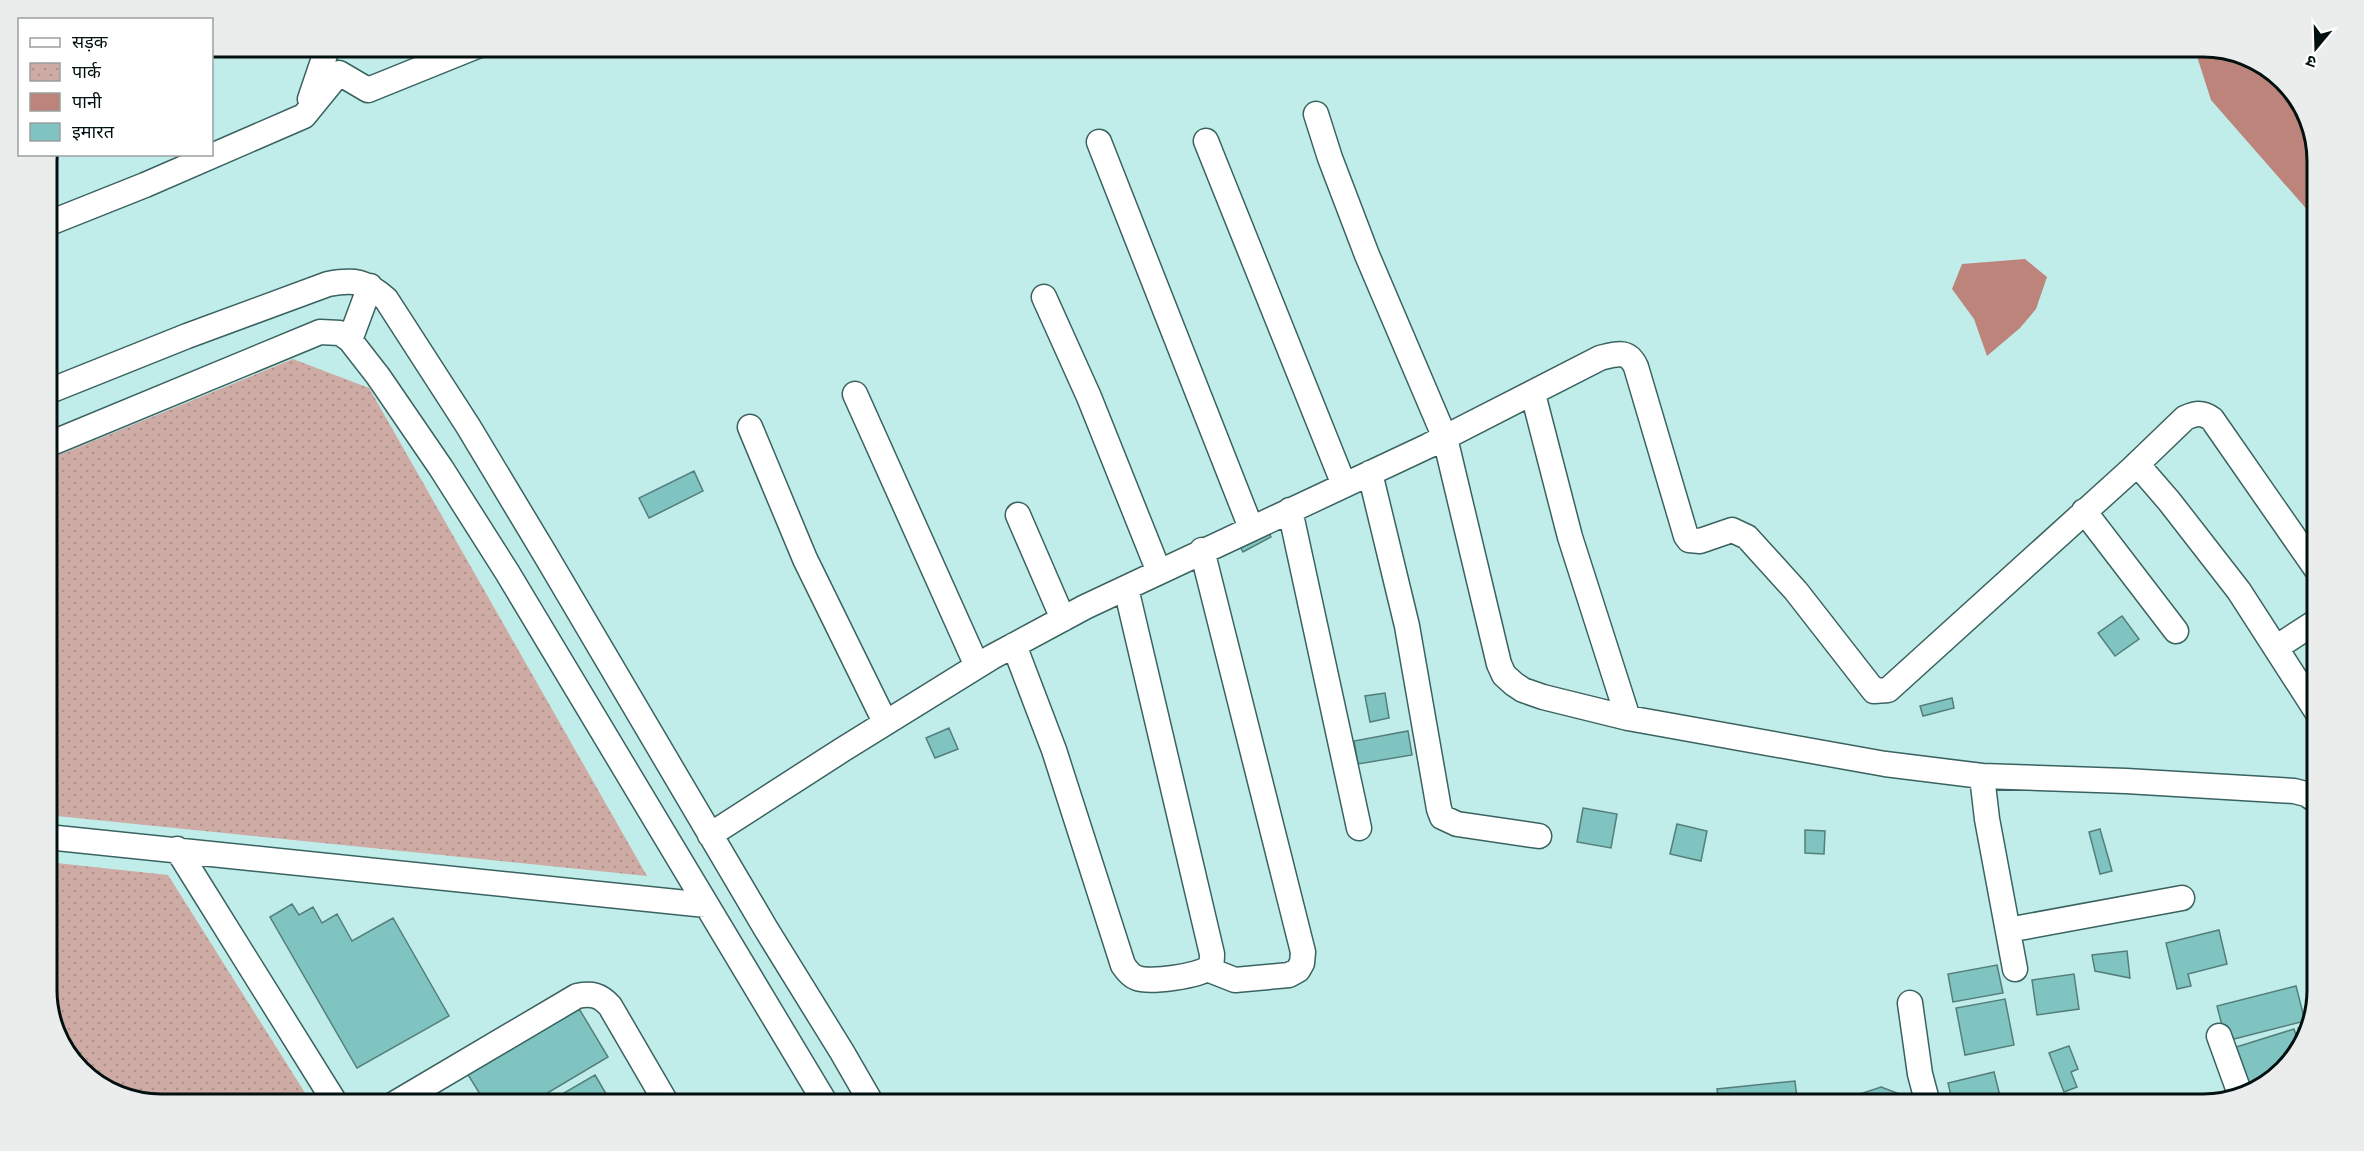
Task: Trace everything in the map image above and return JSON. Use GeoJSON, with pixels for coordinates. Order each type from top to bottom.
{"type":"FeatureCollection","features":[{"type":"Feature","properties":{"kind":"street"},"geometry":{"type":"LineString","coordinates":[[304,116],[324,57]]}},
{"type":"Feature","properties":{"kind":"street"},"geometry":{"type":"LineString","coordinates":[[213,155],[304,116],[339,73],[368,90],[450,57]]}},
{"type":"Feature","properties":{"kind":"street"},"geometry":{"type":"LineString","coordinates":[[1317,114],[1330,158],[1367,255],[1445,438],[1499,664],[1504,675],[1523,690],[1628,718],[1885,764],[1982,776],[2126,781],[2294,791],[2307,795]]}},
{"type":"Feature","properties":{"kind":"street"},"geometry":{"type":"LineString","coordinates":[[1206,141],[1344,484]]}},
{"type":"Feature","properties":{"kind":"street"},"geometry":{"type":"LineString","coordinates":[[1099,142],[1251,528]]}},
{"type":"Feature","properties":{"kind":"street"},"geometry":{"type":"LineString","coordinates":[[57,220],[212,156]]}},
{"type":"Feature","properties":{"kind":"street"},"geometry":{"type":"LineString","coordinates":[[57,388],[187,336],[328,284],[349,280],[370,286],[386,300],[468,426],[866,1094]]}},
{"type":"Feature","properties":{"kind":"street"},"geometry":{"type":"LineString","coordinates":[[350,340],[370,286]]}},
{"type":"Feature","properties":{"kind":"street"},"geometry":{"type":"LineString","coordinates":[[1044,297],[1089,397],[1158,572]]}},
{"type":"Feature","properties":{"kind":"street"},"geometry":{"type":"LineString","coordinates":[[57,441],[320,333],[340,333],[350,340],[378,376],[441,468],[501,563],[820,1094]]}},
{"type":"Feature","properties":{"kind":"street"},"geometry":{"type":"LineString","coordinates":[[710,835],[885,722],[977,666],[1063,619],[1202,550],[1445,438],[1600,358],[1619,353],[1632,359],[1689,540],[1700,541],[1732,530],[1747,537],[1796,591],[1874,691],[1888,690],[2185,418],[2196,413],[2205,414],[2212,419],[2307,556]]}},
{"type":"Feature","properties":{"kind":"street"},"geometry":{"type":"LineString","coordinates":[[855,394],[977,666]]}},
{"type":"Feature","properties":{"kind":"street"},"geometry":{"type":"LineString","coordinates":[[1533,394],[1573,548],[1628,718]]}},
{"type":"Feature","properties":{"kind":"street"},"geometry":{"type":"LineString","coordinates":[[750,427],[810,569],[885,722]]}},
{"type":"Feature","properties":{"kind":"street"},"geometry":{"type":"LineString","coordinates":[[2137,464],[2217,561],[2307,696]]}},
{"type":"Feature","properties":{"kind":"street"},"geometry":{"type":"LineString","coordinates":[[1370,472],[1407,626],[1442,817],[1457,824],[1539,836]]}},
{"type":"Feature","properties":{"kind":"street"},"geometry":{"type":"LineString","coordinates":[[1290,510],[1359,828]]}},
{"type":"Feature","properties":{"kind":"street"},"geometry":{"type":"LineString","coordinates":[[2084,512],[2176,631]]}},
{"type":"Feature","properties":{"kind":"street"},"geometry":{"type":"LineString","coordinates":[[1018,514],[1063,619]]}},
{"type":"Feature","properties":{"kind":"street"},"geometry":{"type":"LineString","coordinates":[[1202,550],[1303,952],[1302,963],[1298,970],[1289,975],[1234,980],[1207,969]]}},
{"type":"Feature","properties":{"kind":"street"},"geometry":{"type":"LineString","coordinates":[[1014,645],[1054,750],[1123,965],[1130,974],[1145,980],[1198,974],[1212,963],[1212,954],[1126,588]]}},
{"type":"Feature","properties":{"kind":"street"},"geometry":{"type":"LineString","coordinates":[[2277,648],[2307,628]]}},
{"type":"Feature","properties":{"kind":"street"},"geometry":{"type":"LineString","coordinates":[[1982,776],[1987,819],[2016,969]]}},
{"type":"Feature","properties":{"kind":"street"},"geometry":{"type":"LineString","coordinates":[[57,838],[706,904]]}},
{"type":"Feature","properties":{"kind":"street"},"geometry":{"type":"LineString","coordinates":[[177,849],[330,1094]]}},
{"type":"Feature","properties":{"kind":"street"},"geometry":{"type":"LineString","coordinates":[[2008,930],[2182,898]]}},
{"type":"Feature","properties":{"kind":"street"},"geometry":{"type":"LineString","coordinates":[[411,1094],[577,996],[588,994],[596,994],[610,1006],[661,1094]]}},
{"type":"Feature","properties":{"kind":"street"},"geometry":{"type":"LineString","coordinates":[[1910,1004],[1920,1074],[1925,1094]]}},
{"type":"Feature","properties":{"kind":"street"},"geometry":{"type":"LineString","coordinates":[[2219,1036],[2238,1088]]}},
{"type":"Feature","properties":{"kind":"green space"},"geometry":{"type":"Polygon","coordinates":[[[293,359],[369,388],[647,876],[57,816],[57,456],[293,359]]]}},
{"type":"Feature","properties":{"kind":"green space"},"geometry":{"type":"Polygon","coordinates":[[[57,863],[168,875],[306,1094],[140,1092],[103,1077],[74,1048],[63,1024],[57,997],[57,863]]]}},
{"type":"Feature","properties":{"kind":"water"},"geometry":{"type":"Polygon","coordinates":[[[2197,57],[2217,58],[2249,68],[2261,74],[2281,92],[2296,115],[2305,140],[2307,210],[2211,100],[2197,57]]]}},
{"type":"Feature","properties":{"kind":"water"},"geometry":{"type":"Polygon","coordinates":[[[2025,259],[2047,277],[2036,309],[2020,328],[1987,356],[1974,319],[1952,289],[1962,264],[2025,259]]]}},
{"type":"Feature","properties":{"kind":"building"},"geometry":{"type":"Polygon","coordinates":[[[694,471],[703,491],[649,518],[639,498],[694,471]]]}},
{"type":"Feature","properties":{"kind":"building"},"geometry":{"type":"Polygon","coordinates":[[[1265,525],[1271,537],[1243,552],[1237,541],[1265,525]]]}},
{"type":"Feature","properties":{"kind":"building"},"geometry":{"type":"Polygon","coordinates":[[[2122,616],[2139,639],[2115,656],[2098,633],[2122,616]]]}},
{"type":"Feature","properties":{"kind":"building"},"geometry":{"type":"Polygon","coordinates":[[[1385,693],[1389,718],[1370,722],[1365,696],[1385,693]]]}},
{"type":"Feature","properties":{"kind":"building"},"geometry":{"type":"Polygon","coordinates":[[[1952,698],[1954,708],[1923,716],[1920,706],[1952,698]]]}},
{"type":"Feature","properties":{"kind":"building"},"geometry":{"type":"Polygon","coordinates":[[[949,728],[958,749],[935,758],[926,738],[949,728]]]}},
{"type":"Feature","properties":{"kind":"building"},"geometry":{"type":"Polygon","coordinates":[[[1408,731],[1412,755],[1358,764],[1354,741],[1408,731]]]}},
{"type":"Feature","properties":{"kind":"building"},"geometry":{"type":"Polygon","coordinates":[[[1583,808],[1617,814],[1611,848],[1577,842],[1583,808]]]}},
{"type":"Feature","properties":{"kind":"building"},"geometry":{"type":"Polygon","coordinates":[[[1677,824],[1707,831],[1701,861],[1670,854],[1677,824]]]}},
{"type":"Feature","properties":{"kind":"building"},"geometry":{"type":"Polygon","coordinates":[[[2100,829],[2112,871],[2100,874],[2089,832],[2100,829]]]}},
{"type":"Feature","properties":{"kind":"building"},"geometry":{"type":"Polygon","coordinates":[[[1805,830],[1825,831],[1824,854],[1805,853],[1805,830]]]}},
{"type":"Feature","properties":{"kind":"building"},"geometry":{"type":"Polygon","coordinates":[[[292,904],[299,915],[313,907],[322,923],[337,914],[352,941],[393,918],[449,1016],[357,1068],[270,917],[292,904]]]}},
{"type":"Feature","properties":{"kind":"building"},"geometry":{"type":"Polygon","coordinates":[[[2219,930],[2227,964],[2188,974],[2191,986],[2177,989],[2166,943],[2219,930]]]}},
{"type":"Feature","properties":{"kind":"building"},"geometry":{"type":"Polygon","coordinates":[[[2127,951],[2130,978],[2095,971],[2092,955],[2127,951]]]}},
{"type":"Feature","properties":{"kind":"building"},"geometry":{"type":"Polygon","coordinates":[[[1997,965],[2003,993],[1953,1002],[1948,974],[1997,965]]]}},
{"type":"Feature","properties":{"kind":"building"},"geometry":{"type":"Polygon","coordinates":[[[2074,974],[2079,1009],[2037,1015],[2032,980],[2074,974]]]}},
{"type":"Feature","properties":{"kind":"building"},"geometry":{"type":"Polygon","coordinates":[[[2296,986],[2304,1016],[2302,1022],[2226,1041],[2217,1006],[2296,986]]]}},
{"type":"Feature","properties":{"kind":"building"},"geometry":{"type":"Polygon","coordinates":[[[2005,999],[2014,1045],[1965,1055],[1956,1008],[2005,999]]]}},
{"type":"Feature","properties":{"kind":"building"},"geometry":{"type":"Polygon","coordinates":[[[578,1007],[608,1057],[546,1094],[480,1094],[467,1073],[578,1007]]]}},
{"type":"Feature","properties":{"kind":"building"},"geometry":{"type":"Polygon","coordinates":[[[2294,1029],[2296,1036],[2290,1048],[2272,1068],[2261,1077],[2243,1086],[2230,1049],[2294,1029]]]}},
{"type":"Feature","properties":{"kind":"building"},"geometry":{"type":"Polygon","coordinates":[[[2069,1046],[2078,1069],[2071,1072],[2077,1087],[2064,1092],[2049,1053],[2069,1046]]]}},
{"type":"Feature","properties":{"kind":"building"},"geometry":{"type":"Polygon","coordinates":[[[1994,1072],[2000,1094],[1951,1094],[1948,1083],[1994,1072]]]}},
{"type":"Feature","properties":{"kind":"building"},"geometry":{"type":"Polygon","coordinates":[[[595,1075],[606,1094],[562,1094],[595,1075]]]}},
{"type":"Feature","properties":{"kind":"building"},"geometry":{"type":"Polygon","coordinates":[[[1795,1081],[1796,1094],[1718,1094],[1717,1089],[1795,1081]]]}},
{"type":"Feature","properties":{"kind":"building"},"geometry":{"type":"Polygon","coordinates":[[[1881,1087],[1900,1094],[1860,1094],[1881,1087]]]}}]}
